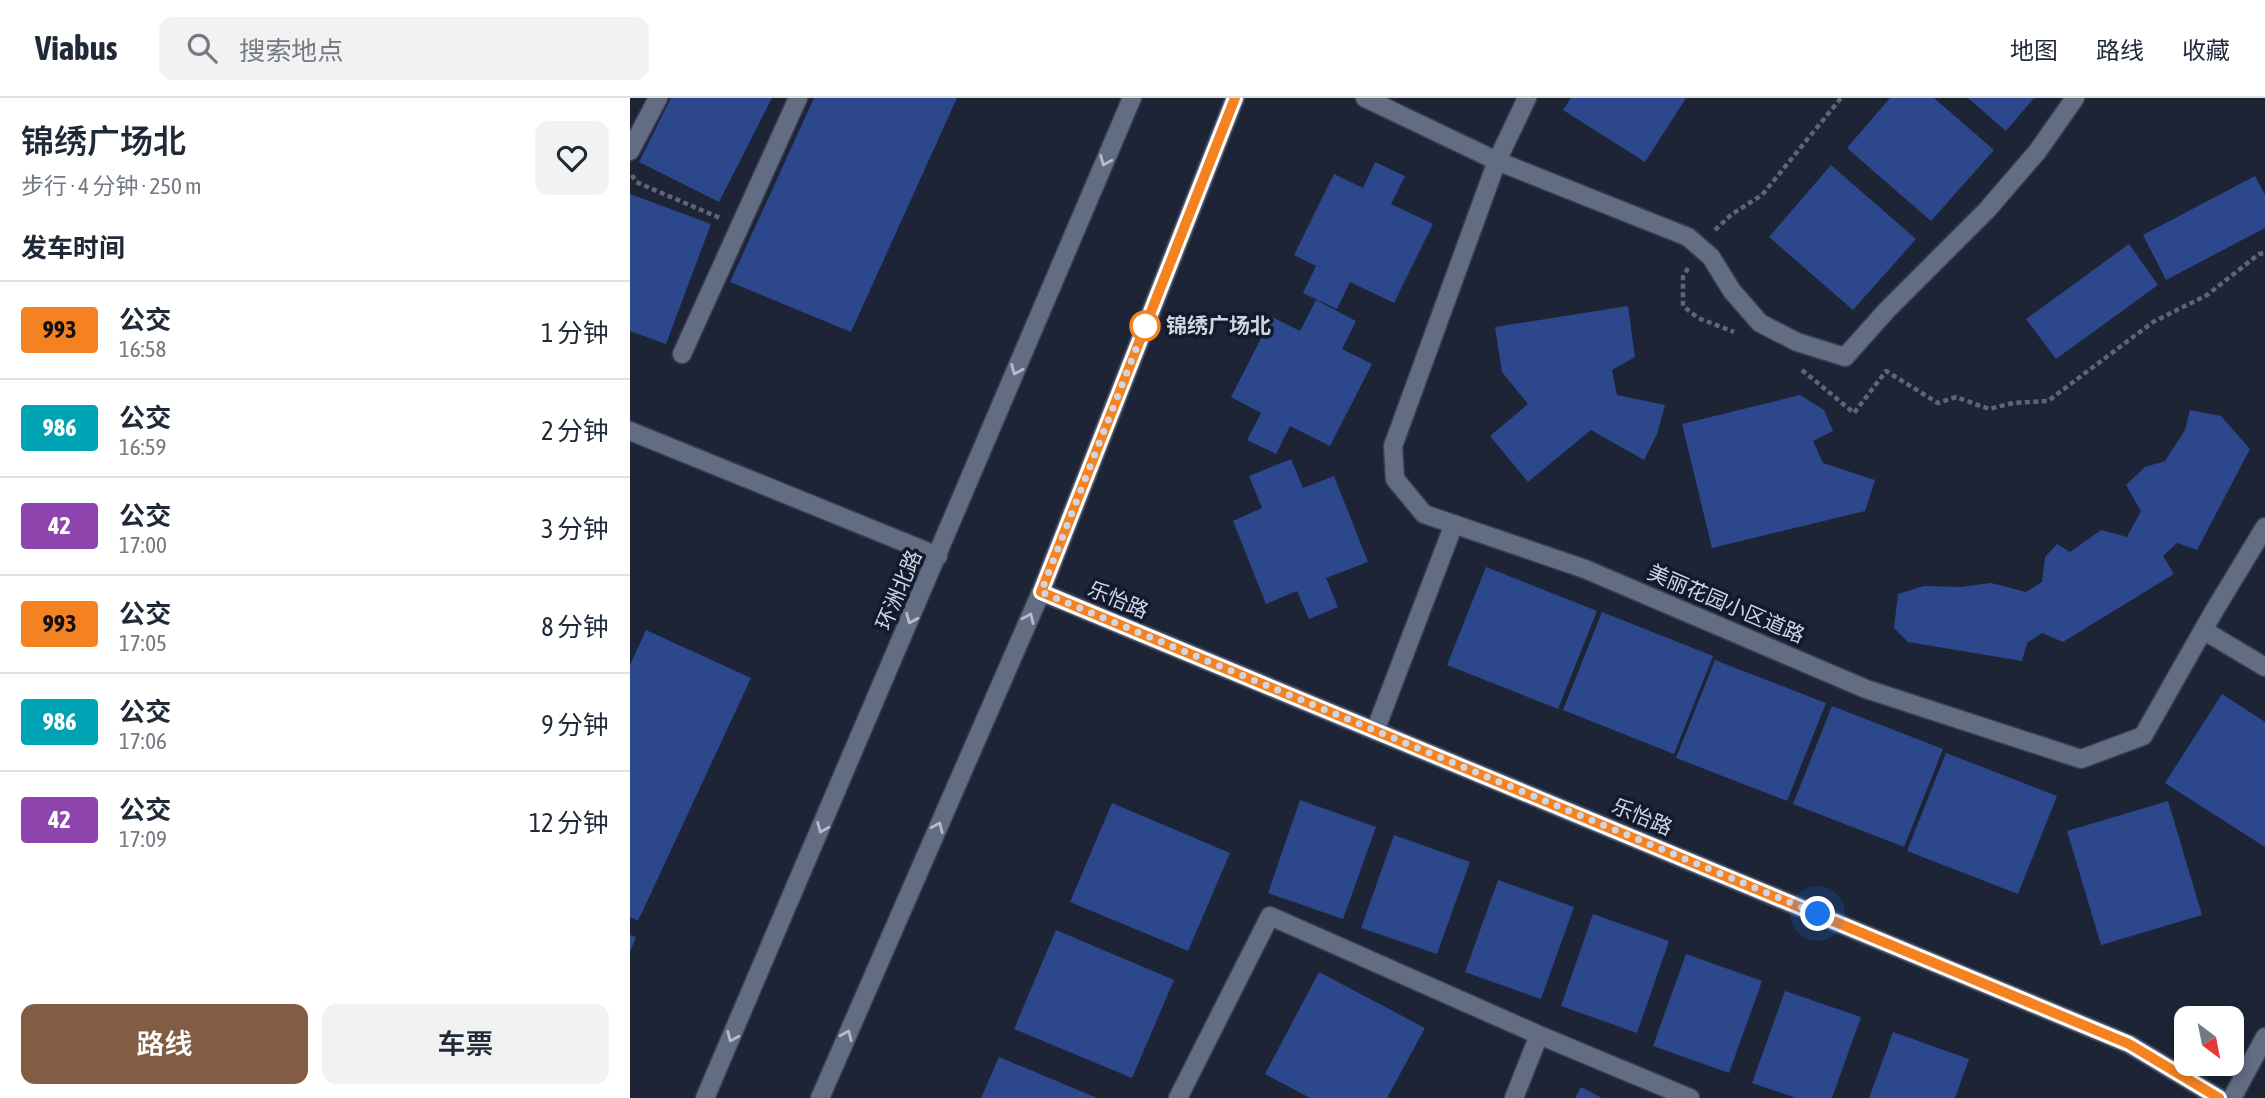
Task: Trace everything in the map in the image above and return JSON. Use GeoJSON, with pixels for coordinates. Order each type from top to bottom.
{"type":"FeatureCollection","features":[{"type":"Feature","properties":{"kind":"street"},"geometry":{"type":"LineString","coordinates":[[630,151],[658,98]]}},
{"type":"Feature","properties":{"kind":"street"},"geometry":{"type":"LineString","coordinates":[[682,354],[798,98]]}},
{"type":"Feature","properties":{"kind":"street","name":"环洲北路"},"geometry":{"type":"LineString","coordinates":[[705,1098],[1132,98]]}},
{"type":"Feature","properties":{"kind":"street"},"geometry":{"type":"LineString","coordinates":[[820,1098],[1041,592],[1235,98]]}},
{"type":"Feature","properties":{"kind":"street"},"geometry":{"type":"LineString","coordinates":[[1365,98],[1497,160],[1688,237],[1711,257],[1732,291],[1760,323],[1797,342],[1845,357],[1886,310],[1987,210],[2037,152],[2076,98]]}},
{"type":"Feature","properties":{"kind":"street","name":"美丽花园小区道路"},"geometry":{"type":"LineString","coordinates":[[1527,98],[1497,160],[1394,446],[1395,479],[1424,513],[1585,569],[1866,689],[2081,759],[2143,736],[2265,527]]}},
{"type":"Feature","properties":{"kind":"street"},"geometry":{"type":"LineString","coordinates":[[630,431],[938,556]]}},
{"type":"Feature","properties":{"kind":"street"},"geometry":{"type":"LineString","coordinates":[[1375,731],[1454,524]]}},
{"type":"Feature","properties":{"kind":"street","name":"乐怡路"},"geometry":{"type":"LineString","coordinates":[[1041,592],[2129,1044],[2219,1098]]}},
{"type":"Feature","properties":{"kind":"street"},"geometry":{"type":"LineString","coordinates":[[2203,630],[2265,667]]}},
{"type":"Feature","properties":{"kind":"street"},"geometry":{"type":"LineString","coordinates":[[1178,1098],[1270,916],[1539,1035],[1690,1098]]}},
{"type":"Feature","properties":{"kind":"street"},"geometry":{"type":"LineString","coordinates":[[1514,1098],[1539,1035]]}},
{"type":"Feature","properties":{"kind":"street"},"geometry":{"type":"LineString","coordinates":[[2232,1098],[2265,1037]]}},
{"type":"Feature","properties":{"kind":"path"},"geometry":{"type":"LineString","coordinates":[[1744,337],[1698,318],[1683,306],[1683,277],[1699,247],[1732,214],[1762,195],[1841,98]]}},
{"type":"Feature","properties":{"kind":"path"},"geometry":{"type":"LineString","coordinates":[[630,171],[636,182],[740,226]]}},
{"type":"Feature","properties":{"kind":"path"},"geometry":{"type":"LineString","coordinates":[[1802,370],[1854,413],[1886,371],[1938,403],[1956,397],[1989,409],[2012,403],[2048,401],[2153,322],[2207,295],[2259,254],[2265,253]]}},
{"type":"Feature","properties":{"kind":"building"},"geometry":{"type":"Polygon","coordinates":[[[671,98],[772,98],[719,202],[639,162],[671,98]]]}},
{"type":"Feature","properties":{"kind":"building"},"geometry":{"type":"Polygon","coordinates":[[[814,98],[957,98],[851,332],[730,282],[814,98]]]}},
{"type":"Feature","properties":{"kind":"building"},"geometry":{"type":"Polygon","coordinates":[[[1571,98],[1686,98],[1645,162],[1563,110],[1571,98]]]}},
{"type":"Feature","properties":{"kind":"building"},"geometry":{"type":"Polygon","coordinates":[[[1890,98],[1934,98],[1994,150],[1931,221],[1847,148],[1890,98]]]}},
{"type":"Feature","properties":{"kind":"building"},"geometry":{"type":"Polygon","coordinates":[[[1968,98],[2034,98],[2006,131],[1968,98]]]}},
{"type":"Feature","properties":{"kind":"building"},"geometry":{"type":"Polygon","coordinates":[[[1375,162],[1405,176],[1391,204],[1433,224],[1394,303],[1350,282],[1337,309],[1303,293],[1316,266],[1294,255],[1334,174],[1363,188],[1375,162]]]}},
{"type":"Feature","properties":{"kind":"building"},"geometry":{"type":"Polygon","coordinates":[[[1831,165],[1916,239],[1853,310],[1769,237],[1831,165]]]}},
{"type":"Feature","properties":{"kind":"building"},"geometry":{"type":"Polygon","coordinates":[[[2255,176],[2265,195],[2265,228],[2166,280],[2143,235],[2255,176]]]}},
{"type":"Feature","properties":{"kind":"building"},"geometry":{"type":"Polygon","coordinates":[[[630,194],[711,224],[666,344],[630,331],[630,194]]]}},
{"type":"Feature","properties":{"kind":"building"},"geometry":{"type":"Polygon","coordinates":[[[2129,244],[2158,285],[2056,359],[2026,319],[2129,244]]]}},
{"type":"Feature","properties":{"kind":"building"},"geometry":{"type":"Polygon","coordinates":[[[1316,300],[1356,321],[1342,349],[1372,364],[1330,446],[1290,426],[1276,454],[1247,440],[1261,413],[1231,397],[1272,317],[1300,331],[1316,300]]]}},
{"type":"Feature","properties":{"kind":"building"},"geometry":{"type":"Polygon","coordinates":[[[1628,306],[1635,357],[1612,370],[1617,395],[1665,405],[1657,434],[1644,460],[1591,430],[1528,482],[1490,436],[1528,404],[1502,372],[1495,327],[1628,306]]]}},
{"type":"Feature","properties":{"kind":"building"},"geometry":{"type":"Polygon","coordinates":[[[1800,395],[1824,410],[1833,431],[1813,441],[1823,463],[1875,480],[1865,511],[1712,548],[1682,424],[1800,395]]]}},
{"type":"Feature","properties":{"kind":"building"},"geometry":{"type":"Polygon","coordinates":[[[2190,410],[2221,416],[2250,449],[2197,550],[2177,543],[2163,556],[2174,574],[2063,642],[2042,633],[2027,643],[2022,661],[1908,642],[1894,628],[1898,594],[1924,586],[1960,587],[1991,583],[2026,592],[2042,582],[2045,557],[2057,544],[2070,552],[2101,530],[2127,537],[2141,511],[2126,485],[2145,467],[2165,461],[2185,430],[2190,410]]]}},
{"type":"Feature","properties":{"kind":"building"},"geometry":{"type":"Polygon","coordinates":[[[1291,459],[1303,488],[1334,476],[1368,562],[1326,578],[1338,607],[1309,619],[1297,591],[1266,604],[1233,521],[1262,508],[1249,476],[1291,459]]]}},
{"type":"Feature","properties":{"kind":"building"},"geometry":{"type":"Polygon","coordinates":[[[1486,567],[1597,611],[1558,709],[1447,665],[1486,567]]]}},
{"type":"Feature","properties":{"kind":"building"},"geometry":{"type":"Polygon","coordinates":[[[1602,612],[1713,656],[1674,754],[1563,710],[1602,612]]]}},
{"type":"Feature","properties":{"kind":"building"},"geometry":{"type":"Polygon","coordinates":[[[646,630],[751,678],[638,921],[630,917],[630,665],[646,630]]]}},
{"type":"Feature","properties":{"kind":"building"},"geometry":{"type":"Polygon","coordinates":[[[1715,660],[1826,703],[1787,801],[1676,758],[1715,660]]]}},
{"type":"Feature","properties":{"kind":"building"},"geometry":{"type":"Polygon","coordinates":[[[2222,694],[2265,722],[2265,847],[2165,783],[2222,694]]]}},
{"type":"Feature","properties":{"kind":"building"},"geometry":{"type":"Polygon","coordinates":[[[1832,706],[1943,749],[1904,847],[1793,804],[1832,706]]]}},
{"type":"Feature","properties":{"kind":"building"},"geometry":{"type":"Polygon","coordinates":[[[1946,753],[2057,796],[2018,894],[1907,851],[1946,753]]]}},
{"type":"Feature","properties":{"kind":"building"},"geometry":{"type":"Polygon","coordinates":[[[1300,800],[1376,827],[1343,919],[1268,893],[1300,800]]]}},
{"type":"Feature","properties":{"kind":"building"},"geometry":{"type":"Polygon","coordinates":[[[2168,801],[2202,915],[2101,945],[2067,831],[2168,801]]]}},
{"type":"Feature","properties":{"kind":"building"},"geometry":{"type":"Polygon","coordinates":[[[1112,803],[1230,853],[1188,951],[1070,902],[1112,803]]]}},
{"type":"Feature","properties":{"kind":"building"},"geometry":{"type":"Polygon","coordinates":[[[1394,835],[1470,862],[1437,954],[1361,928],[1394,835]]]}},
{"type":"Feature","properties":{"kind":"building"},"geometry":{"type":"Polygon","coordinates":[[[1498,880],[1574,907],[1541,999],[1465,972],[1498,880]]]}},
{"type":"Feature","properties":{"kind":"building"},"geometry":{"type":"Polygon","coordinates":[[[1593,914],[1669,941],[1637,1033],[1561,1006],[1593,914]]]}},
{"type":"Feature","properties":{"kind":"building"},"geometry":{"type":"Polygon","coordinates":[[[1056,930],[1174,980],[1132,1078],[1014,1029],[1056,930]]]}},
{"type":"Feature","properties":{"kind":"building"},"geometry":{"type":"Polygon","coordinates":[[[630,935],[636,937],[630,952],[630,935]]]}},
{"type":"Feature","properties":{"kind":"building"},"geometry":{"type":"Polygon","coordinates":[[[1686,954],[1762,981],[1729,1073],[1653,1046],[1686,954]]]}},
{"type":"Feature","properties":{"kind":"building"},"geometry":{"type":"Polygon","coordinates":[[[1319,972],[1425,1028],[1387,1098],[1310,1098],[1265,1074],[1319,972]]]}},
{"type":"Feature","properties":{"kind":"building"},"geometry":{"type":"Polygon","coordinates":[[[1785,991],[1861,1017],[1832,1098],[1796,1098],[1752,1083],[1785,991]]]}},
{"type":"Feature","properties":{"kind":"building"},"geometry":{"type":"Polygon","coordinates":[[[1893,1032],[1969,1059],[1955,1098],[1869,1098],[1893,1032]]]}},
{"type":"Feature","properties":{"kind":"building"},"geometry":{"type":"Polygon","coordinates":[[[999,1057],[1097,1098],[981,1098],[999,1057]]]}},
{"type":"Feature","properties":{"kind":"building"},"geometry":{"type":"Polygon","coordinates":[[[1581,1087],[1602,1098],[1575,1098],[1581,1087]]]}},
{"type":"Feature","properties":{"kind":"bus line","name":"993"},"geometry":{"type":"LineString","coordinates":[[1235,98],[1041,592],[2129,1044],[2219,1098]]}},
{"type":"Feature","properties":{"kind":"place","name":"锦绣广场北"},"geometry":{"type":"Point","coordinates":[1145,326]}},
{"type":"Feature","properties":{"kind":"route"},"geometry":{"type":"LineString","coordinates":[[1145,326],[1041,592],[1818,914]]}}]}
